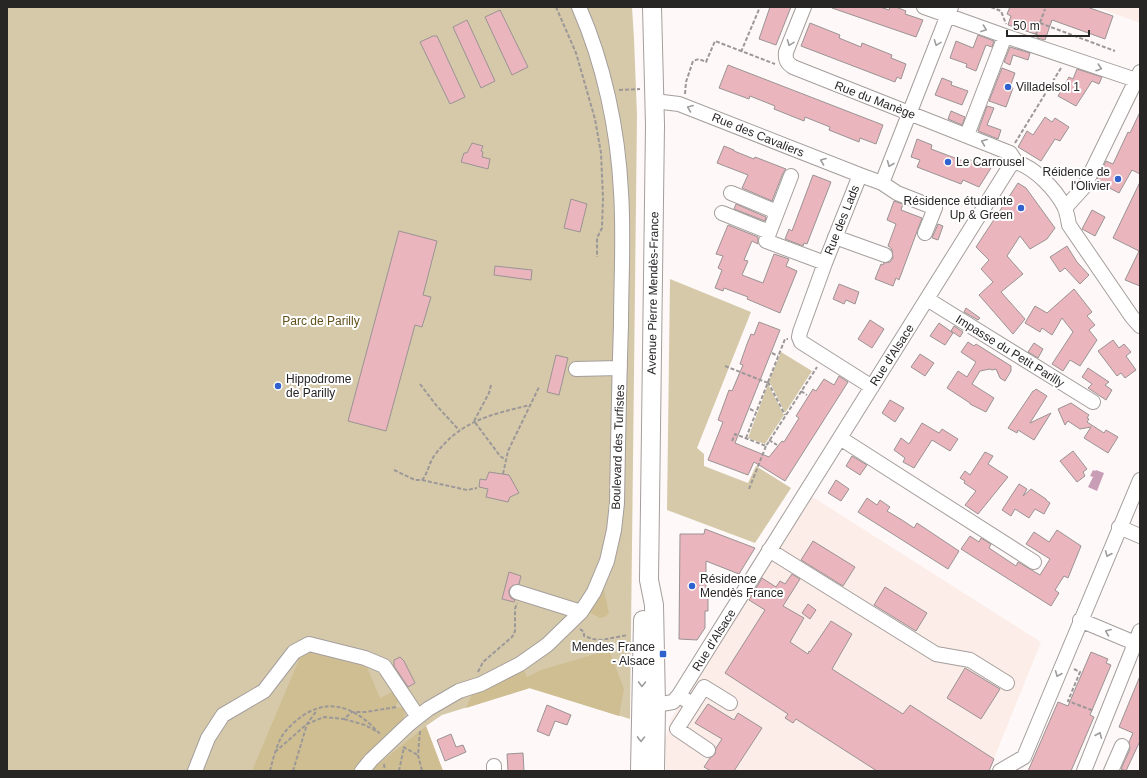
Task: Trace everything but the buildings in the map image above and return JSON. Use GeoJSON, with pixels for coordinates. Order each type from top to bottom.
{"type":"FeatureCollection","features":[{"type":"Feature","properties":{"kind":"main road","name":"Avenue Pierre Mendès-France"},"geometry":{"type":"LineString","coordinates":[[649,604],[655,125],[652,7]]}},
{"type":"Feature","properties":{"kind":"main road"},"geometry":{"type":"LineString","coordinates":[[640,771],[642,637],[649,604]]}},
{"type":"Feature","properties":{"kind":"main road"},"geometry":{"type":"LineString","coordinates":[[649,604],[656,704],[655,771]]}},
{"type":"Feature","properties":{"kind":"street","name":"Boulevard des Turfistes"},"geometry":{"type":"LineString","coordinates":[[362,771],[388,744],[428,709],[459,691],[481,684],[520,664],[547,645],[581,612],[594,592],[605,566],[614,530],[617,503],[622,239],[621,192],[616,144],[606,91],[590,37],[579,7]]}},
{"type":"Feature","properties":{"kind":"street"},"geometry":{"type":"LineString","coordinates":[[787,61],[785,58],[786,52],[804,7]]}},
{"type":"Feature","properties":{"kind":"street"},"geometry":{"type":"LineString","coordinates":[[924,7],[949,11],[1006,31],[1068,57],[1138,76],[1084,187],[1065,208]]}},
{"type":"Feature","properties":{"kind":"street"},"geometry":{"type":"LineString","coordinates":[[882,183],[949,11]]}},
{"type":"Feature","properties":{"kind":"street"},"geometry":{"type":"LineString","coordinates":[[967,136],[1006,31]]}},
{"type":"Feature","properties":{"kind":"street","name":"Rue du Manège"},"geometry":{"type":"LineString","coordinates":[[787,61],[793,67],[967,136],[1013,157]]}},
{"type":"Feature","properties":{"kind":"street","name":"Rue des Cavaliers"},"geometry":{"type":"LineString","coordinates":[[654,95],[860,175]]}},
{"type":"Feature","properties":{"kind":"street"},"geometry":{"type":"LineString","coordinates":[[1013,157],[1026,165],[1053,189],[1065,208],[1069,225],[1137,319]]}},
{"type":"Feature","properties":{"kind":"street","name":"Rue d'Alsace"},"geometry":{"type":"LineString","coordinates":[[679,695],[928,299],[1010,166],[1013,157]]}},
{"type":"Feature","properties":{"kind":"street","name":"Rue des Lads"},"geometry":{"type":"LineString","coordinates":[[799,337],[835,236],[860,175],[882,183],[897,193],[935,208],[925,234]]}},
{"type":"Feature","properties":{"kind":"street"},"geometry":{"type":"LineString","coordinates":[[791,176],[766,241],[825,263]]}},
{"type":"Feature","properties":{"kind":"street"},"geometry":{"type":"LineString","coordinates":[[731,193],[777,212]]}},
{"type":"Feature","properties":{"kind":"street"},"geometry":{"type":"LineString","coordinates":[[722,213],[769,232]]}},
{"type":"Feature","properties":{"kind":"street"},"geometry":{"type":"LineString","coordinates":[[835,236],[885,255]]}},
{"type":"Feature","properties":{"kind":"street","name":"Impasse du Petit Parilly"},"geometry":{"type":"LineString","coordinates":[[928,299],[1093,402]]}},
{"type":"Feature","properties":{"kind":"street"},"geometry":{"type":"LineString","coordinates":[[799,337],[801,342],[872,387]]}},
{"type":"Feature","properties":{"kind":"street"},"geometry":{"type":"LineString","coordinates":[[576,370],[620,368]]}},
{"type":"Feature","properties":{"kind":"street"},"geometry":{"type":"LineString","coordinates":[[840,438],[1034,562]]}},
{"type":"Feature","properties":{"kind":"street"},"geometry":{"type":"LineString","coordinates":[[1000,771],[1024,757],[1080,620],[1140,480]]}},
{"type":"Feature","properties":{"kind":"street"},"geometry":{"type":"LineString","coordinates":[[1120,527],[1140,536]]}},
{"type":"Feature","properties":{"kind":"street"},"geometry":{"type":"LineString","coordinates":[[769,550],[936,654],[970,660],[1007,683]]}},
{"type":"Feature","properties":{"kind":"street"},"geometry":{"type":"LineString","coordinates":[[518,593],[581,612]]}},
{"type":"Feature","properties":{"kind":"street"},"geometry":{"type":"LineString","coordinates":[[1080,620],[1138,637],[1084,771]]}},
{"type":"Feature","properties":{"kind":"street"},"geometry":{"type":"LineString","coordinates":[[195,771],[208,738],[223,714],[264,691],[294,652],[308,644],[365,658],[384,666],[417,718]]}},
{"type":"Feature","properties":{"kind":"street"},"geometry":{"type":"LineString","coordinates":[[708,750],[676,729],[704,687],[730,703]]}},
{"type":"Feature","properties":{"kind":"street"},"geometry":{"type":"LineString","coordinates":[[656,704],[673,702],[679,695],[693,704]]}},
{"type":"Feature","properties":{"kind":"street"},"geometry":{"type":"LineString","coordinates":[[1111,771],[1122,746]]}},
{"type":"Feature","properties":{"kind":"path"},"geometry":{"type":"LineString","coordinates":[[556,7],[576,53],[595,119],[601,153],[603,198],[602,228],[597,238],[597,257]]}},
{"type":"Feature","properties":{"kind":"path"},"geometry":{"type":"LineString","coordinates":[[741,52],[760,7]]}},
{"type":"Feature","properties":{"kind":"path"},"geometry":{"type":"LineString","coordinates":[[990,7],[1001,11],[1006,31]]}},
{"type":"Feature","properties":{"kind":"path"},"geometry":{"type":"LineString","coordinates":[[1036,36],[1045,9]]}},
{"type":"Feature","properties":{"kind":"path"},"geometry":{"type":"LineString","coordinates":[[1040,23],[1115,50]]}},
{"type":"Feature","properties":{"kind":"path"},"geometry":{"type":"LineString","coordinates":[[690,96],[685,95],[686,82],[694,61],[699,59],[706,62],[715,41],[780,66],[787,61]]}},
{"type":"Feature","properties":{"kind":"path"},"geometry":{"type":"LineString","coordinates":[[1013,157],[1068,57]]}},
{"type":"Feature","properties":{"kind":"path"},"geometry":{"type":"LineString","coordinates":[[606,91],[654,95]]}},
{"type":"Feature","properties":{"kind":"path"},"geometry":{"type":"LineString","coordinates":[[746,438],[785,339],[799,337]]}},
{"type":"Feature","properties":{"kind":"path"},"geometry":{"type":"LineString","coordinates":[[772,353],[778,356]]}},
{"type":"Feature","properties":{"kind":"path"},"geometry":{"type":"LineString","coordinates":[[749,489],[769,440],[823,356]]}},
{"type":"Feature","properties":{"kind":"path"},"geometry":{"type":"LineString","coordinates":[[725,366],[768,382],[785,415]]}},
{"type":"Feature","properties":{"kind":"path"},"geometry":{"type":"LineString","coordinates":[[420,384],[436,406],[460,431]]}},
{"type":"Feature","properties":{"kind":"path"},"geometry":{"type":"LineString","coordinates":[[474,422],[489,393],[491,385]]}},
{"type":"Feature","properties":{"kind":"path"},"geometry":{"type":"LineString","coordinates":[[503,474],[508,451],[539,387]]}},
{"type":"Feature","properties":{"kind":"path"},"geometry":{"type":"LineString","coordinates":[[801,391],[807,395]]}},
{"type":"Feature","properties":{"kind":"path"},"geometry":{"type":"LineString","coordinates":[[422,480],[433,458],[441,447],[460,431],[474,422],[488,416],[530,405]]}},
{"type":"Feature","properties":{"kind":"path"},"geometry":{"type":"LineString","coordinates":[[750,409],[756,412]]}},
{"type":"Feature","properties":{"kind":"path"},"geometry":{"type":"LineString","coordinates":[[474,422],[500,456],[506,460]]}},
{"type":"Feature","properties":{"kind":"path"},"geometry":{"type":"LineString","coordinates":[[732,441],[735,434],[766,446]]}},
{"type":"Feature","properties":{"kind":"path"},"geometry":{"type":"LineString","coordinates":[[769,440],[777,445]]}},
{"type":"Feature","properties":{"kind":"path"},"geometry":{"type":"LineString","coordinates":[[394,470],[415,480],[422,480],[467,490],[476,488]]}},
{"type":"Feature","properties":{"kind":"path"},"geometry":{"type":"LineString","coordinates":[[480,674],[476,676],[483,662],[512,637],[515,630],[515,609],[518,593]]}},
{"type":"Feature","properties":{"kind":"path"},"geometry":{"type":"LineString","coordinates":[[576,626],[584,632],[584,636],[593,639],[601,640],[625,635],[642,637]]}},
{"type":"Feature","properties":{"kind":"path"},"geometry":{"type":"LineString","coordinates":[[1062,664],[1080,672],[1068,701],[1106,716]]}},
{"type":"Feature","properties":{"kind":"path"},"geometry":{"type":"LineString","coordinates":[[344,719],[352,712],[366,712],[409,704]]}},
{"type":"Feature","properties":{"kind":"path"},"geometry":{"type":"LineString","coordinates":[[270,771],[275,753],[283,736],[297,719],[328,705],[352,712],[373,726],[388,744],[404,747],[418,755]]}},
{"type":"Feature","properties":{"kind":"path"},"geometry":{"type":"LineString","coordinates":[[275,753],[307,724],[317,709]]}},
{"type":"Feature","properties":{"kind":"path"},"geometry":{"type":"LineString","coordinates":[[307,724],[324,717],[344,719],[365,725],[378,732]]}},
{"type":"Feature","properties":{"kind":"path"},"geometry":{"type":"LineString","coordinates":[[417,718],[420,724],[418,755],[422,771]]}},
{"type":"Feature","properties":{"kind":"path"},"geometry":{"type":"LineString","coordinates":[[293,771],[307,724]]}},
{"type":"Feature","properties":{"kind":"path"},"geometry":{"type":"LineString","coordinates":[[399,771],[404,747]]}},
{"type":"Feature","properties":{"kind":"shaded area"},"geometry":{"type":"Polygon","coordinates":[[[1095,7],[1140,7],[1140,23],[1095,7]]]}},
{"type":"Feature","properties":{"kind":"shaded area"},"geometry":{"type":"Polygon","coordinates":[[[1093,470],[1104,473],[1097,491],[1088,487],[1093,477],[1090,476],[1093,470]]]}},
{"type":"Feature","properties":{"kind":"shaded area"},"geometry":{"type":"Polygon","coordinates":[[[811,496],[1041,642],[989,771],[666,771],[665,740],[671,719],[811,496]]]}},
{"type":"Feature","properties":{"kind":"shaded area"},"geometry":{"type":"Polygon","coordinates":[[[603,586],[609,613],[605,617],[600,618],[589,612],[603,586]]]}},
{"type":"Feature","properties":{"kind":"shaded area"},"geometry":{"type":"Polygon","coordinates":[[[303,650],[367,667],[380,698],[396,690],[399,700],[395,707],[403,708],[405,714],[402,721],[353,771],[252,771],[303,650]]]}},
{"type":"Feature","properties":{"kind":"shaded area"},"geometry":{"type":"Polygon","coordinates":[[[609,650],[624,689],[619,716],[530,688],[466,708],[472,694],[522,666],[527,677],[541,670],[609,650]]]}},
{"type":"Feature","properties":{"kind":"shaded area"},"geometry":{"type":"Polygon","coordinates":[[[426,726],[443,771],[371,771],[371,770],[426,726]]]}},
{"type":"Feature","properties":{"kind":"green space","name":"Parc de Parilly"},"geometry":{"type":"Polygon","coordinates":[[[7,7],[632,7],[637,115],[630,719],[529,688],[442,715],[426,726],[443,771],[7,771],[7,7]]]}},
{"type":"Feature","properties":{"kind":"green space"},"geometry":{"type":"Polygon","coordinates":[[[670,279],[751,312],[697,448],[704,454],[704,466],[748,483],[756,466],[791,488],[755,543],[667,510],[670,279]]]}},
{"type":"Feature","properties":{"kind":"green space"},"geometry":{"type":"Polygon","coordinates":[[[781,352],[812,371],[785,413],[769,381],[781,352]]]}},
{"type":"Feature","properties":{"kind":"green space"},"geometry":{"type":"Polygon","coordinates":[[[768,384],[784,415],[765,444],[748,438],[768,384]]]}},
{"type":"Feature","properties":{"kind":"place","name":"Villadelsol 1"},"geometry":{"type":"Point","coordinates":[1008,87]}},
{"type":"Feature","properties":{"kind":"place","name":"Le Carrousel"},"geometry":{"type":"Point","coordinates":[948,162]}},
{"type":"Feature","properties":{"kind":"place","name":"Réidence de l'Olivier"},"geometry":{"type":"Point","coordinates":[1118,179]}},
{"type":"Feature","properties":{"kind":"place","name":"Résidence étudiante Up & Green"},"geometry":{"type":"Point","coordinates":[1021,208]}},
{"type":"Feature","properties":{"kind":"place","name":"Hippodrome de Parilly"},"geometry":{"type":"Point","coordinates":[278,386]}},
{"type":"Feature","properties":{"kind":"place","name":"Résidence Mendès France"},"geometry":{"type":"Point","coordinates":[692,586]}},
{"type":"Feature","properties":{"kind":"place","name":"Mendes France - Alsace"},"geometry":{"type":"Point","coordinates":[663,654]}}]}
